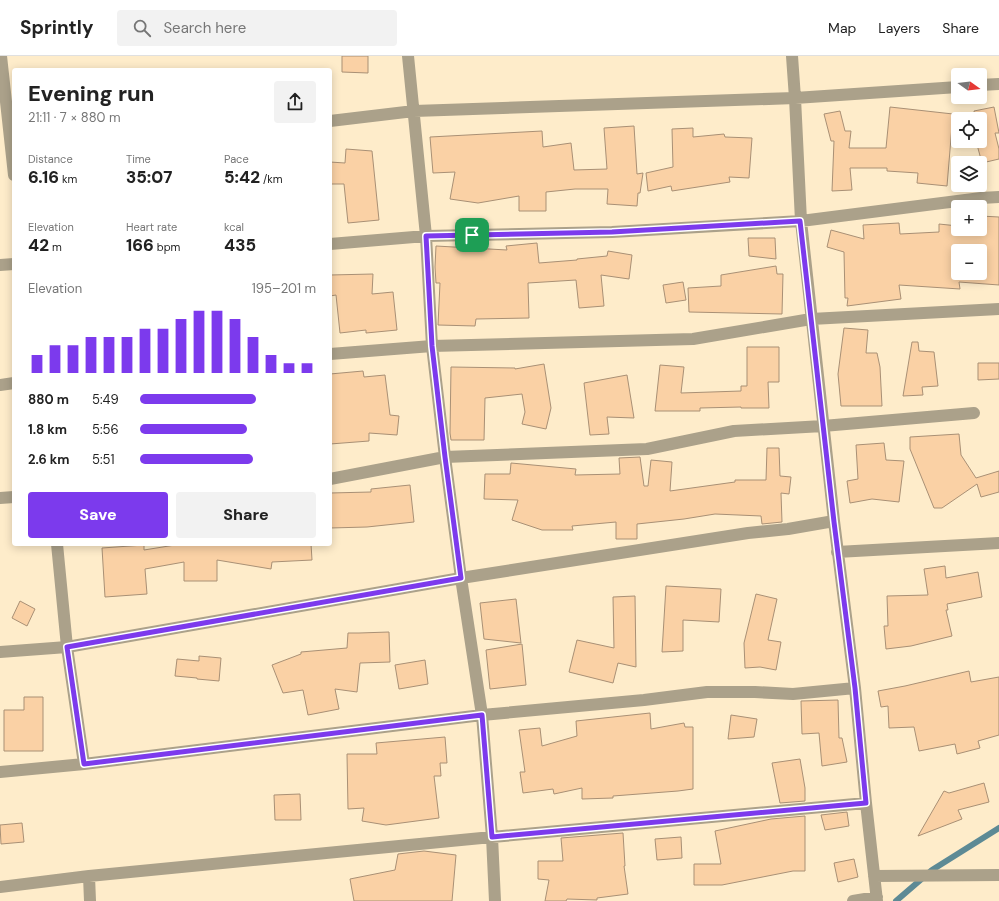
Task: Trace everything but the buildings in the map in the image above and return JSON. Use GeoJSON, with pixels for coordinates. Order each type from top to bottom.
{"type":"FeatureCollection","features":[{"type":"Feature","properties":{"kind":"street"},"geometry":{"type":"LineString","coordinates":[[1,56],[8,156],[12,169]]}},
{"type":"Feature","properties":{"kind":"street"},"geometry":{"type":"LineString","coordinates":[[408,56],[426,236],[432,346],[461,578],[482,715],[492,837],[495,901]]}},
{"type":"Feature","properties":{"kind":"street"},"geometry":{"type":"LineString","coordinates":[[792,56],[800,221],[834,522],[855,688],[877,899],[853,901]]}},
{"type":"Feature","properties":{"kind":"street"},"geometry":{"type":"LineString","coordinates":[[987,85],[999,84]]}},
{"type":"Feature","properties":{"kind":"street"},"geometry":{"type":"LineString","coordinates":[[332,121],[414,111],[795,98],[951,87]]}},
{"type":"Feature","properties":{"kind":"street"},"geometry":{"type":"LineString","coordinates":[[332,244],[426,236],[612,232],[800,221],[999,197]]}},
{"type":"Feature","properties":{"kind":"street"},"geometry":{"type":"LineString","coordinates":[[0,265],[12,264]]}},
{"type":"Feature","properties":{"kind":"street"},"geometry":{"type":"LineString","coordinates":[[332,354],[432,346],[693,339],[812,319],[999,309]]}},
{"type":"Feature","properties":{"kind":"street"},"geometry":{"type":"LineString","coordinates":[[0,385],[12,383]]}},
{"type":"Feature","properties":{"kind":"street"},"geometry":{"type":"LineString","coordinates":[[332,479],[445,457],[647,449],[734,431],[823,426],[974,413]]}},
{"type":"Feature","properties":{"kind":"street"},"geometry":{"type":"LineString","coordinates":[[0,498],[12,497]]}},
{"type":"Feature","properties":{"kind":"street"},"geometry":{"type":"LineString","coordinates":[[0,652],[67,647],[461,578],[748,533],[834,522]]}},
{"type":"Feature","properties":{"kind":"street"},"geometry":{"type":"LineString","coordinates":[[838,552],[999,543]]}},
{"type":"Feature","properties":{"kind":"street"},"geometry":{"type":"LineString","coordinates":[[57,546],[67,647],[84,764]]}},
{"type":"Feature","properties":{"kind":"street"},"geometry":{"type":"LineString","coordinates":[[0,772],[84,764],[482,715],[636,701],[707,692],[793,694],[855,688]]}},
{"type":"Feature","properties":{"kind":"street"},"geometry":{"type":"LineString","coordinates":[[0,887],[89,876],[866,803]]}},
{"type":"Feature","properties":{"kind":"street"},"geometry":{"type":"LineString","coordinates":[[874,876],[999,875]]}},
{"type":"Feature","properties":{"kind":"street"},"geometry":{"type":"LineString","coordinates":[[89,876],[90,901]]}},
{"type":"Feature","properties":{"kind":"waterway"},"geometry":{"type":"LineString","coordinates":[[896,901],[932,870],[999,828]]}},
{"type":"Feature","properties":{"kind":"route"},"geometry":{"type":"LineString","coordinates":[[800,221],[834,522],[855,688],[866,803],[492,837],[482,715],[84,764],[67,647],[461,578],[432,346],[426,236],[472,235],[612,232],[800,221]]}}]}
